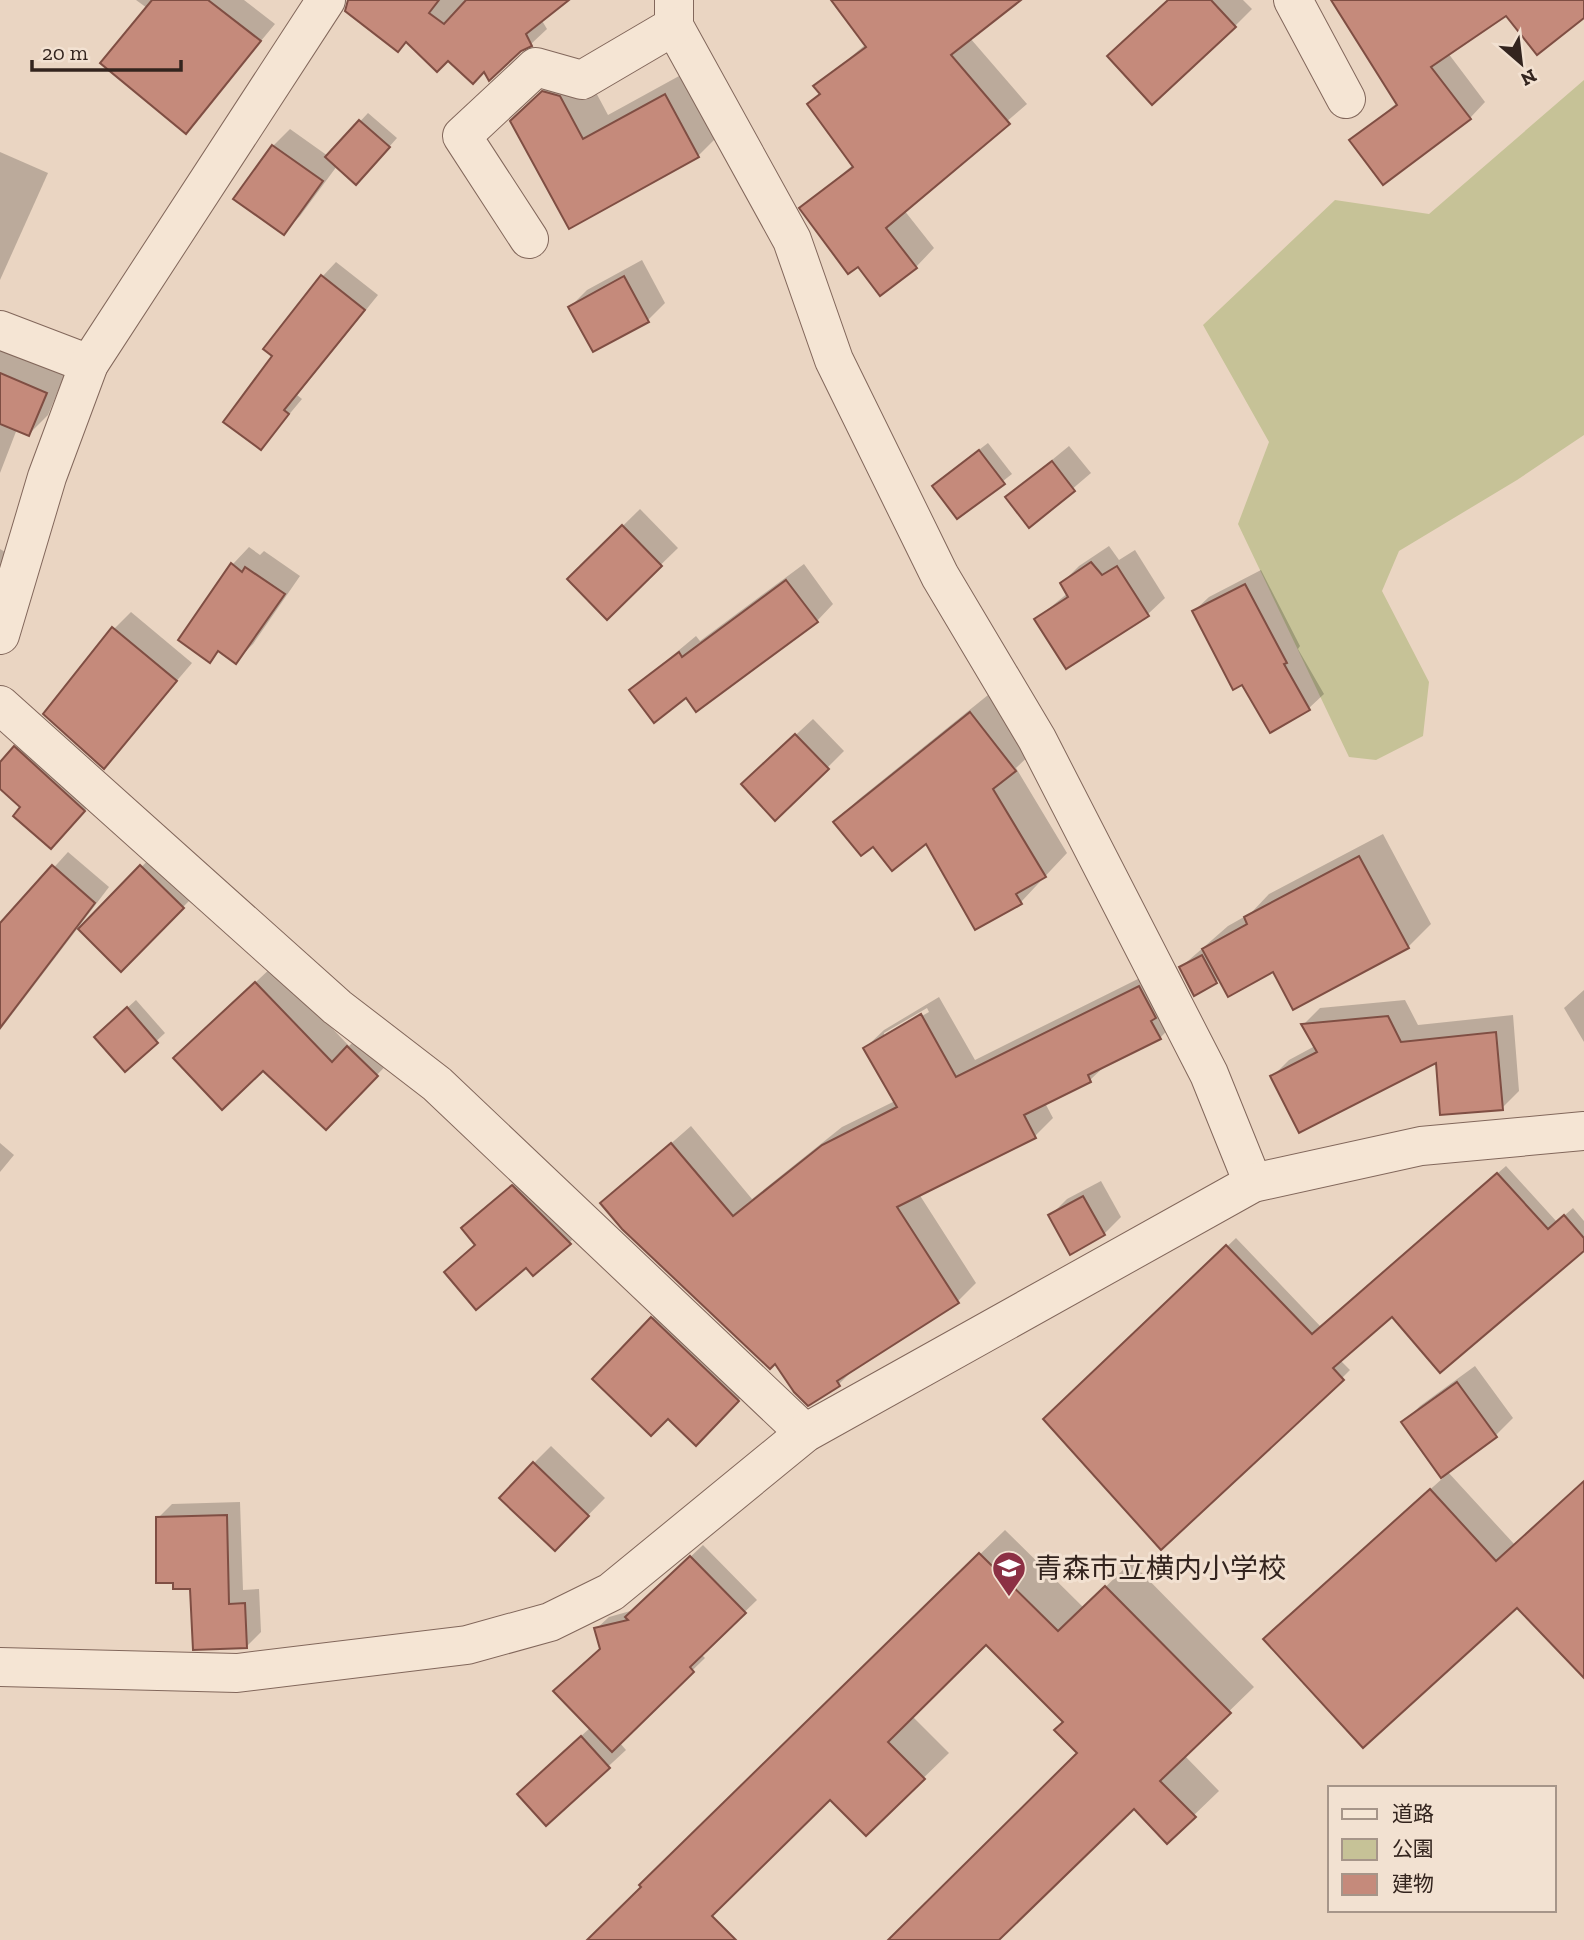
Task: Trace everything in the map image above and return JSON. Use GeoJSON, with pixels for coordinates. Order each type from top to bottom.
{"type":"FeatureCollection","features":[{"type":"Feature","properties":{"kind":"street"},"geometry":{"type":"LineString","coordinates":[[0,635],[47,477],[89,364],[326,0]]}},
{"type":"Feature","properties":{"kind":"street"},"geometry":{"type":"LineString","coordinates":[[1293,0],[1346,99]]}},
{"type":"Feature","properties":{"kind":"street"},"geometry":{"type":"LineString","coordinates":[[529,239],[462,136],[536,67],[582,80],[674,13],[792,240],[834,360],[940,576],[1037,739],[1209,1074],[1253,1183]]}},
{"type":"Feature","properties":{"kind":"street"},"geometry":{"type":"LineString","coordinates":[[0,330],[89,364]]}},
{"type":"Feature","properties":{"kind":"street"},"geometry":{"type":"LineString","coordinates":[[0,705],[337,1007],[437,1084],[805,1433]]}},
{"type":"Feature","properties":{"kind":"street"},"geometry":{"type":"LineString","coordinates":[[0,1667],[237,1673],[467,1645],[550,1622],[611,1592],[805,1433],[1253,1183],[1421,1146],[1584,1131]]}},
{"type":"Feature","properties":{"kind":"green space"},"geometry":{"type":"Polygon","coordinates":[[[1584,80],[1584,435],[1517,480],[1399,551],[1382,591],[1429,682],[1423,736],[1376,760],[1349,757],[1238,524],[1269,442],[1203,325],[1335,200],[1429,214],[1584,80]]]}},
{"type":"Feature","properties":{"kind":"building"},"geometry":{"type":"Polygon","coordinates":[[[152,0],[208,0],[261,41],[186,134],[100,63],[152,0]]]}},
{"type":"Feature","properties":{"kind":"building"},"geometry":{"type":"Polygon","coordinates":[[[348,0],[439,0],[429,13],[444,24],[466,0],[569,0],[526,34],[532,46],[521,51],[489,81],[484,72],[473,84],[448,61],[437,72],[406,42],[398,52],[345,11],[348,0]]]}},
{"type":"Feature","properties":{"kind":"building"},"geometry":{"type":"Polygon","coordinates":[[[831,0],[1021,0],[951,55],[1010,124],[886,228],[917,268],[880,296],[858,267],[848,274],[799,208],[853,167],[807,104],[820,94],[813,86],[866,47],[831,0]]]}},
{"type":"Feature","properties":{"kind":"building"},"geometry":{"type":"Polygon","coordinates":[[[1168,0],[1211,0],[1236,27],[1152,105],[1107,56],[1168,0]]]}},
{"type":"Feature","properties":{"kind":"building"},"geometry":{"type":"Polygon","coordinates":[[[1331,0],[1584,0],[1584,18],[1537,55],[1506,16],[1431,67],[1471,119],[1383,185],[1349,140],[1397,105],[1331,0]]]}},
{"type":"Feature","properties":{"kind":"building"},"geometry":{"type":"Polygon","coordinates":[[[542,91],[560,96],[583,139],[665,94],[699,157],[569,229],[510,121],[542,91]]]}},
{"type":"Feature","properties":{"kind":"building"},"geometry":{"type":"Polygon","coordinates":[[[359,120],[390,147],[356,185],[325,157],[359,120]]]}},
{"type":"Feature","properties":{"kind":"building"},"geometry":{"type":"Polygon","coordinates":[[[272,145],[323,181],[284,235],[233,199],[272,145]]]}},
{"type":"Feature","properties":{"kind":"building"},"geometry":{"type":"Polygon","coordinates":[[[321,275],[365,310],[284,410],[289,414],[261,450],[223,422],[272,356],[263,349],[321,275]]]}},
{"type":"Feature","properties":{"kind":"building"},"geometry":{"type":"Polygon","coordinates":[[[624,276],[649,322],[593,352],[568,307],[624,276]]]}},
{"type":"Feature","properties":{"kind":"building"},"geometry":{"type":"Polygon","coordinates":[[[0,373],[47,393],[29,436],[0,424],[0,373]]]}},
{"type":"Feature","properties":{"kind":"building"},"geometry":{"type":"Polygon","coordinates":[[[979,450],[1005,484],[957,519],[932,486],[979,450]]]}},
{"type":"Feature","properties":{"kind":"building"},"geometry":{"type":"Polygon","coordinates":[[[1052,461],[1075,491],[1029,528],[1005,497],[1052,461]]]}},
{"type":"Feature","properties":{"kind":"building"},"geometry":{"type":"Polygon","coordinates":[[[622,525],[662,566],[607,620],[567,579],[622,525]]]}},
{"type":"Feature","properties":{"kind":"building"},"geometry":{"type":"Polygon","coordinates":[[[1091,562],[1102,575],[1117,566],[1149,616],[1066,669],[1034,619],[1068,597],[1060,583],[1091,562]]]}},
{"type":"Feature","properties":{"kind":"building"},"geometry":{"type":"Polygon","coordinates":[[[231,563],[242,572],[245,567],[285,594],[236,664],[218,651],[210,663],[178,640],[231,563]]]}},
{"type":"Feature","properties":{"kind":"building"},"geometry":{"type":"Polygon","coordinates":[[[786,580],[818,622],[696,712],[686,698],[654,723],[629,690],[679,652],[682,657],[786,580]]]}},
{"type":"Feature","properties":{"kind":"building"},"geometry":{"type":"Polygon","coordinates":[[[1245,584],[1310,710],[1270,733],[1242,685],[1233,690],[1192,611],[1245,584]]]}},
{"type":"Feature","properties":{"kind":"building"},"geometry":{"type":"Polygon","coordinates":[[[112,627],[177,681],[104,769],[43,714],[112,627]]]}},
{"type":"Feature","properties":{"kind":"building"},"geometry":{"type":"Polygon","coordinates":[[[970,712],[1016,771],[993,789],[1046,877],[1016,894],[1022,904],[975,930],[926,844],[892,871],[873,847],[861,856],[833,822],[970,712]]]}},
{"type":"Feature","properties":{"kind":"building"},"geometry":{"type":"Polygon","coordinates":[[[795,734],[829,769],[775,821],[741,784],[795,734]]]}},
{"type":"Feature","properties":{"kind":"building"},"geometry":{"type":"Polygon","coordinates":[[[14,746],[85,811],[51,849],[13,816],[20,807],[0,789],[0,762],[14,746]]]}},
{"type":"Feature","properties":{"kind":"building"},"geometry":{"type":"Polygon","coordinates":[[[1359,856],[1409,948],[1293,1010],[1273,972],[1228,997],[1202,949],[1247,924],[1244,917],[1359,856]]]}},
{"type":"Feature","properties":{"kind":"building"},"geometry":{"type":"Polygon","coordinates":[[[52,865],[95,903],[0,1028],[0,923],[52,865]]]}},
{"type":"Feature","properties":{"kind":"building"},"geometry":{"type":"Polygon","coordinates":[[[140,865],[184,908],[121,972],[78,929],[140,865]]]}},
{"type":"Feature","properties":{"kind":"building"},"geometry":{"type":"Polygon","coordinates":[[[1202,955],[1217,983],[1194,996],[1179,967],[1202,955]]]}},
{"type":"Feature","properties":{"kind":"building"},"geometry":{"type":"Polygon","coordinates":[[[255,982],[332,1062],[347,1046],[378,1076],[326,1130],[263,1071],[222,1110],[173,1058],[255,982]]]}},
{"type":"Feature","properties":{"kind":"building"},"geometry":{"type":"Polygon","coordinates":[[[1139,986],[1156,1018],[1151,1021],[1161,1039],[1088,1075],[1091,1082],[1024,1115],[1036,1138],[897,1207],[959,1303],[837,1381],[840,1386],[808,1406],[794,1392],[775,1364],[770,1369],[622,1229],[600,1203],[671,1143],[733,1216],[822,1145],[897,1107],[863,1048],[921,1014],[956,1077],[1139,986]]]}},
{"type":"Feature","properties":{"kind":"building"},"geometry":{"type":"Polygon","coordinates":[[[127,1007],[158,1043],[125,1072],[94,1037],[127,1007]]]}},
{"type":"Feature","properties":{"kind":"building"},"geometry":{"type":"Polygon","coordinates":[[[1388,1016],[1401,1042],[1496,1032],[1503,1110],[1440,1115],[1436,1063],[1299,1133],[1270,1076],[1317,1052],[1301,1024],[1388,1016]]]}},
{"type":"Feature","properties":{"kind":"building"},"geometry":{"type":"Polygon","coordinates":[[[1497,1173],[1548,1229],[1564,1215],[1584,1238],[1584,1251],[1440,1373],[1392,1317],[1333,1368],[1344,1380],[1161,1550],[1043,1419],[1226,1245],[1312,1334],[1497,1173]]]}},
{"type":"Feature","properties":{"kind":"building"},"geometry":{"type":"Polygon","coordinates":[[[512,1185],[571,1244],[533,1276],[526,1268],[476,1310],[444,1272],[475,1245],[461,1228],[512,1185]]]}},
{"type":"Feature","properties":{"kind":"building"},"geometry":{"type":"Polygon","coordinates":[[[1083,1196],[1105,1235],[1070,1255],[1048,1215],[1083,1196]]]}},
{"type":"Feature","properties":{"kind":"building"},"geometry":{"type":"Polygon","coordinates":[[[651,1317],[739,1401],[696,1446],[668,1419],[651,1436],[592,1379],[651,1317]]]}},
{"type":"Feature","properties":{"kind":"building"},"geometry":{"type":"Polygon","coordinates":[[[1457,1382],[1497,1437],[1441,1478],[1401,1422],[1457,1382]]]}},
{"type":"Feature","properties":{"kind":"building"},"geometry":{"type":"Polygon","coordinates":[[[533,1462],[589,1516],[555,1551],[499,1498],[533,1462]]]}},
{"type":"Feature","properties":{"kind":"building"},"geometry":{"type":"Polygon","coordinates":[[[1584,1481],[1584,1678],[1517,1608],[1363,1748],[1263,1639],[1430,1489],[1496,1561],[1584,1481]]]}},
{"type":"Feature","properties":{"kind":"building"},"geometry":{"type":"Polygon","coordinates":[[[227,1515],[229,1604],[245,1603],[247,1648],[193,1650],[190,1589],[173,1589],[173,1583],[156,1583],[156,1517],[227,1515]]]}},
{"type":"Feature","properties":{"kind":"building"},"geometry":{"type":"Polygon","coordinates":[[[979,1553],[1058,1631],[1105,1586],[1231,1713],[1160,1781],[1196,1817],[1167,1844],[1134,1809],[999,1940],[888,1940],[1077,1753],[1054,1730],[1063,1722],[986,1645],[888,1742],[925,1779],[866,1836],[830,1800],[712,1916],[736,1940],[587,1940],[641,1887],[639,1885],[979,1553]]]}},
{"type":"Feature","properties":{"kind":"building"},"geometry":{"type":"Polygon","coordinates":[[[690,1556],[746,1613],[690,1667],[694,1672],[612,1752],[553,1691],[600,1649],[594,1628],[628,1620],[625,1617],[690,1556]]]}},
{"type":"Feature","properties":{"kind":"building"},"geometry":{"type":"Polygon","coordinates":[[[581,1736],[610,1768],[546,1826],[517,1794],[581,1736]]]}},
{"type":"Feature","properties":{"kind":"place","name":"青森市立横内小学校"},"geometry":{"type":"Point","coordinates":[1009,1598]}}]}
